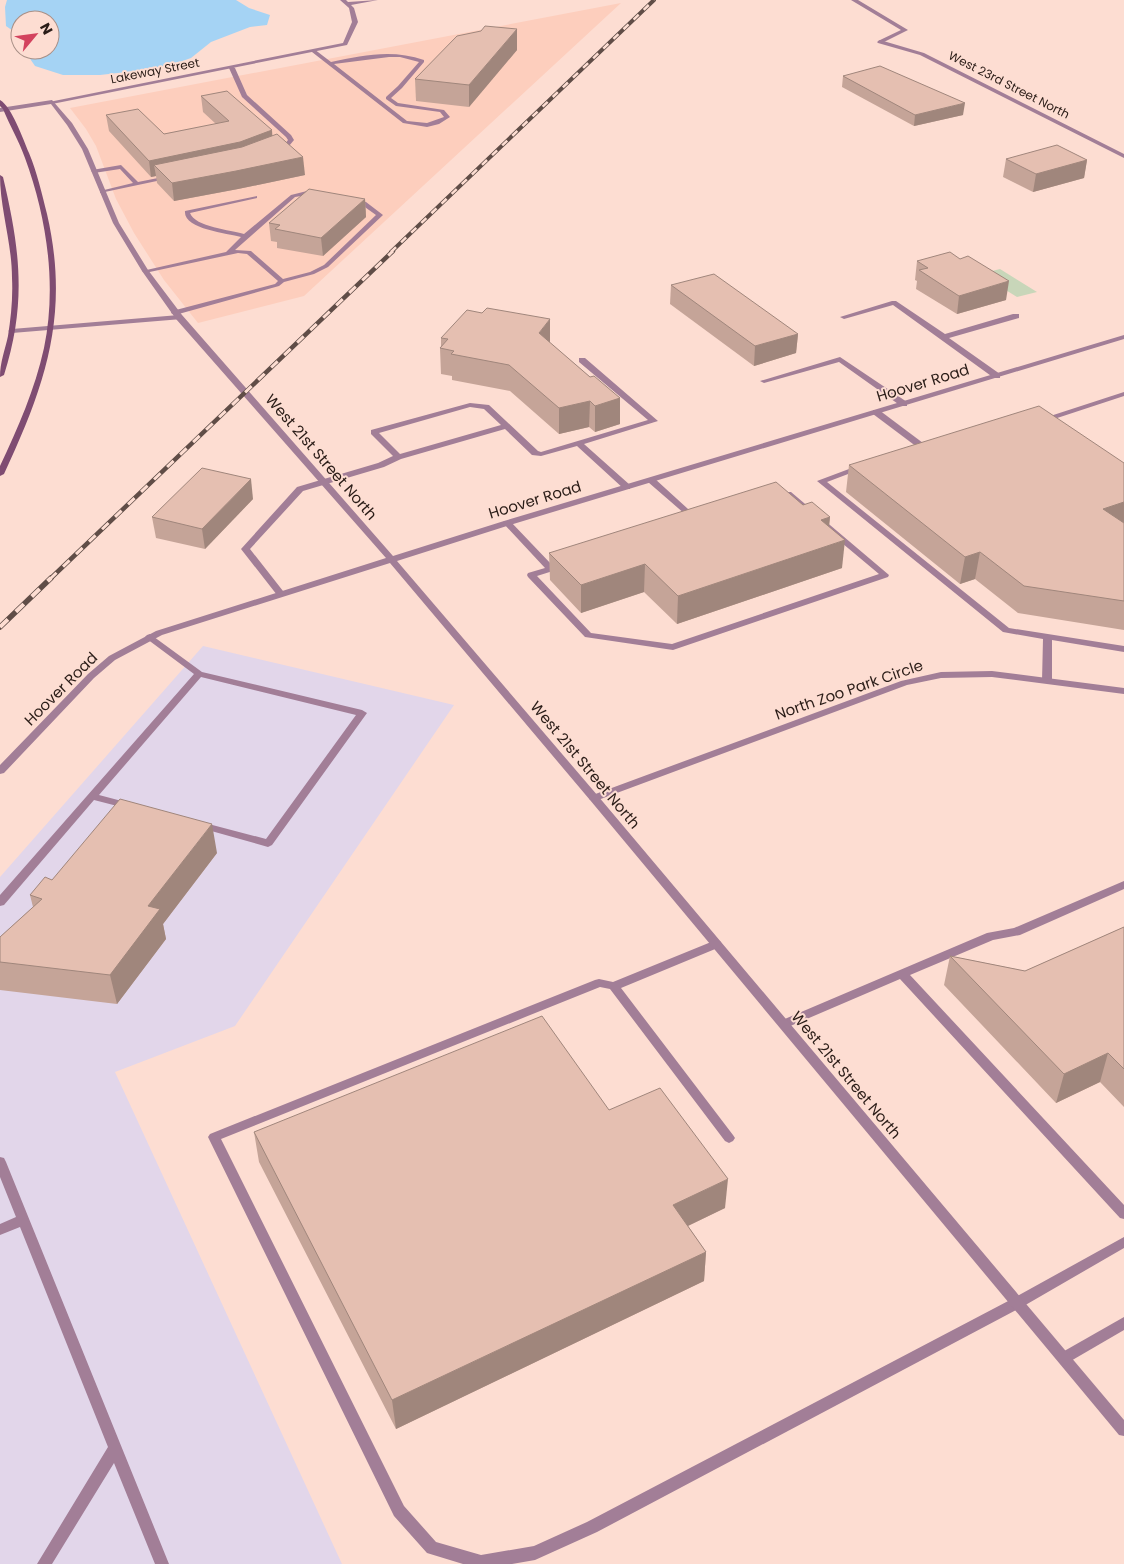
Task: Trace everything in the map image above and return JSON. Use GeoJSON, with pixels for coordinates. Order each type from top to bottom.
{"type":"FeatureCollection","features":[{"type":"Feature","properties":{"kind":"main road"},"geometry":{"type":"LineString","coordinates":[[0,102],[30,162],[45,215],[53,274],[52,328],[39,381],[19,434],[0,474]]}},
{"type":"Feature","properties":{"kind":"main road"},"geometry":{"type":"LineString","coordinates":[[0,177],[9,215],[16,262],[12,331],[0,375]]}},
{"type":"Feature","properties":{"kind":"street"},"geometry":{"type":"LineString","coordinates":[[345,2],[375,0]]}},
{"type":"Feature","properties":{"kind":"street","name":"West 23rd Street North"},"geometry":{"type":"LineString","coordinates":[[854,0],[905,30],[880,42],[922,54],[1124,156]]}},
{"type":"Feature","properties":{"kind":"street","name":"Lakeway Street"},"geometry":{"type":"LineString","coordinates":[[3,109],[52,102],[232,68],[345,44],[355,22],[354,14],[345,2]]}},
{"type":"Feature","properties":{"kind":"street"},"geometry":{"type":"LineString","coordinates":[[314,51],[332,63],[405,122],[423,126],[438,123],[447,117],[442,111],[396,104],[388,98],[422,61],[413,57],[372,56],[332,63]]}},
{"type":"Feature","properties":{"kind":"street"},"geometry":{"type":"LineString","coordinates":[[232,68],[244,96],[289,136],[291,140],[287,145],[270,152]]}},
{"type":"Feature","properties":{"kind":"street","name":"West 21st Street North"},"geometry":{"type":"LineString","coordinates":[[52,102],[70,124],[85,149],[116,223],[145,271],[177,315],[391,559],[594,798],[1124,1430]]}},
{"type":"Feature","properties":{"kind":"street"},"geometry":{"type":"LineString","coordinates":[[94,171],[120,167],[137,184]]}},
{"type":"Feature","properties":{"kind":"street"},"geometry":{"type":"LineString","coordinates":[[102,192],[176,176]]}},
{"type":"Feature","properties":{"kind":"street"},"geometry":{"type":"LineString","coordinates":[[229,252],[293,196],[307,193],[326,197]]}},
{"type":"Feature","properties":{"kind":"street"},"geometry":{"type":"LineString","coordinates":[[246,236],[199,226],[192,222],[187,212],[255,197]]}},
{"type":"Feature","properties":{"kind":"street"},"geometry":{"type":"LineString","coordinates":[[12,331],[177,315],[312,273],[326,266],[380,215],[364,203],[345,200]]}},
{"type":"Feature","properties":{"kind":"street"},"geometry":{"type":"LineString","coordinates":[[145,271],[229,252],[249,252],[282,281]]}},
{"type":"Feature","properties":{"kind":"street"},"geometry":{"type":"LineString","coordinates":[[844,317],[894,302],[933,327],[955,347],[997,376]]}},
{"type":"Feature","properties":{"kind":"street"},"geometry":{"type":"LineString","coordinates":[[944,337],[1016,316]]}},
{"type":"Feature","properties":{"kind":"street","name":"Hoover Road"},"geometry":{"type":"LineString","coordinates":[[0,771],[91,676],[112,658],[150,637],[280,593],[507,523],[1124,337]]}},
{"type":"Feature","properties":{"kind":"street"},"geometry":{"type":"LineString","coordinates":[[764,381],[840,359],[904,404]]}},
{"type":"Feature","properties":{"kind":"street"},"geometry":{"type":"LineString","coordinates":[[398,457],[374,432],[470,405],[486,407],[535,453],[541,454],[654,421],[582,360]]}},
{"type":"Feature","properties":{"kind":"street"},"geometry":{"type":"LineString","coordinates":[[1030,419],[1040,421],[1124,394]]}},
{"type":"Feature","properties":{"kind":"street"},"geometry":{"type":"LineString","coordinates":[[876,412],[929,447],[915,451]]}},
{"type":"Feature","properties":{"kind":"street"},"geometry":{"type":"LineString","coordinates":[[280,593],[245,549],[300,488],[506,426]]}},
{"type":"Feature","properties":{"kind":"street"},"geometry":{"type":"LineString","coordinates":[[579,443],[627,487]]}},
{"type":"Feature","properties":{"kind":"street"},"geometry":{"type":"LineString","coordinates":[[868,466],[821,481],[1006,630],[1124,649]]}},
{"type":"Feature","properties":{"kind":"street"},"geometry":{"type":"LineString","coordinates":[[651,480],[698,522]]}},
{"type":"Feature","properties":{"kind":"street"},"geometry":{"type":"LineString","coordinates":[[788,494],[885,574],[673,647],[588,635],[531,575],[550,569],[788,494]]}},
{"type":"Feature","properties":{"kind":"street"},"geometry":{"type":"LineString","coordinates":[[507,523],[550,569]]}},
{"type":"Feature","properties":{"kind":"street"},"geometry":{"type":"LineString","coordinates":[[150,637],[199,674],[362,714],[268,843],[194,824]]}},
{"type":"Feature","properties":{"kind":"street"},"geometry":{"type":"LineString","coordinates":[[1047,681],[1048,637]]}},
{"type":"Feature","properties":{"kind":"street"},"geometry":{"type":"LineString","coordinates":[[0,902],[199,674]]}},
{"type":"Feature","properties":{"kind":"street","name":"North Zoo Park Circle"},"geometry":{"type":"LineString","coordinates":[[594,798],[904,683],[940,675],[992,674],[1124,691]]}},
{"type":"Feature","properties":{"kind":"street"},"geometry":{"type":"LineString","coordinates":[[92,796],[138,809]]}},
{"type":"Feature","properties":{"kind":"street"},"geometry":{"type":"LineString","coordinates":[[784,1024],[991,936],[1016,932],[1124,886]]}},
{"type":"Feature","properties":{"kind":"street"},"geometry":{"type":"LineString","coordinates":[[716,944],[614,986],[598,983],[214,1137],[399,1511],[432,1548],[481,1562],[534,1553],[592,1527],[1017,1303],[1124,1242]]}},
{"type":"Feature","properties":{"kind":"street"},"geometry":{"type":"LineString","coordinates":[[902,974],[1124,1214]]}},
{"type":"Feature","properties":{"kind":"street"},"geometry":{"type":"LineString","coordinates":[[614,986],[729,1138]]}},
{"type":"Feature","properties":{"kind":"street"},"geometry":{"type":"LineString","coordinates":[[0,1162],[162,1564]]}},
{"type":"Feature","properties":{"kind":"street"},"geometry":{"type":"LineString","coordinates":[[0,1230],[24,1220]]}},
{"type":"Feature","properties":{"kind":"street"},"geometry":{"type":"LineString","coordinates":[[1064,1358],[1124,1322]]}},
{"type":"Feature","properties":{"kind":"street"},"geometry":{"type":"LineString","coordinates":[[44,1564],[116,1448]]}},
{"type":"Feature","properties":{"kind":"shaded area"},"geometry":{"type":"Polygon","coordinates":[[[621,3],[304,296],[198,323],[164,280],[134,233],[116,199],[96,146],[70,108],[621,3]]]}},
{"type":"Feature","properties":{"kind":"shaded area"},"geometry":{"type":"Polygon","coordinates":[[[203,646],[454,705],[235,1026],[115,1072],[342,1564],[0,1564],[0,877],[203,646]]]}},
{"type":"Feature","properties":{"kind":"green space"},"geometry":{"type":"Polygon","coordinates":[[[1000,269],[1037,292],[1017,297],[980,274],[1000,269]]]}},
{"type":"Feature","properties":{"kind":"water"},"geometry":{"type":"Polygon","coordinates":[[[7,0],[236,0],[249,8],[270,15],[267,25],[250,27],[211,42],[191,58],[174,64],[144,70],[100,75],[63,75],[35,66],[31,60],[60,60],[60,10],[10,10],[10,29],[6,26],[5,7],[7,0]]]}},
{"type":"Feature","properties":{"kind":"building"},"geometry":{"type":"Polygon","coordinates":[[[485,26],[517,29],[469,85],[415,79],[457,36],[481,31],[485,26]]]}},
{"type":"Feature","properties":{"kind":"building"},"geometry":{"type":"Polygon","coordinates":[[[880,66],[965,103],[915,115],[843,76],[880,66]]]}},
{"type":"Feature","properties":{"kind":"building"},"geometry":{"type":"Polygon","coordinates":[[[227,91],[272,130],[240,142],[149,161],[106,115],[138,109],[164,134],[229,121],[201,96],[227,91]]]}},
{"type":"Feature","properties":{"kind":"building"},"geometry":{"type":"Polygon","coordinates":[[[277,134],[303,157],[172,183],[154,165],[242,147],[277,134]]]}},
{"type":"Feature","properties":{"kind":"building"},"geometry":{"type":"Polygon","coordinates":[[[1057,145],[1087,160],[1036,174],[1006,159],[1057,145]]]}},
{"type":"Feature","properties":{"kind":"building"},"geometry":{"type":"Polygon","coordinates":[[[309,189],[365,199],[321,238],[275,229],[280,225],[269,223],[309,189]]]}},
{"type":"Feature","properties":{"kind":"building"},"geometry":{"type":"Polygon","coordinates":[[[950,252],[960,259],[968,256],[1009,281],[959,296],[919,270],[928,268],[917,261],[950,252]]]}},
{"type":"Feature","properties":{"kind":"building"},"geometry":{"type":"Polygon","coordinates":[[[714,274],[798,334],[755,346],[671,285],[714,274]]]}},
{"type":"Feature","properties":{"kind":"building"},"geometry":{"type":"Polygon","coordinates":[[[487,308],[550,319],[539,333],[590,377],[594,376],[620,398],[595,406],[590,401],[559,408],[509,365],[451,354],[454,351],[440,348],[448,339],[441,338],[467,310],[482,313],[487,308]]]}},
{"type":"Feature","properties":{"kind":"building"},"geometry":{"type":"Polygon","coordinates":[[[1039,406],[1124,463],[1124,502],[1103,509],[1124,523],[1124,601],[1024,586],[980,552],[965,557],[849,465],[1039,406]]]}},
{"type":"Feature","properties":{"kind":"building"},"geometry":{"type":"Polygon","coordinates":[[[202,468],[251,479],[202,529],[152,517],[202,468]]]}},
{"type":"Feature","properties":{"kind":"building"},"geometry":{"type":"Polygon","coordinates":[[[776,482],[803,505],[812,502],[830,517],[821,520],[845,540],[678,596],[645,564],[581,585],[549,553],[776,482]]]}},
{"type":"Feature","properties":{"kind":"building"},"geometry":{"type":"Polygon","coordinates":[[[120,799],[212,824],[148,906],[160,909],[110,975],[0,962],[0,937],[42,899],[30,895],[45,877],[52,880],[120,799]]]}},
{"type":"Feature","properties":{"kind":"building"},"geometry":{"type":"Polygon","coordinates":[[[1124,927],[1124,1069],[1108,1053],[1064,1074],[950,956],[1025,971],[1124,927]]]}},
{"type":"Feature","properties":{"kind":"building"},"geometry":{"type":"Polygon","coordinates":[[[542,1016],[609,1110],[660,1088],[728,1179],[673,1205],[706,1252],[392,1400],[254,1132],[542,1016]]]}},
{"type":"Feature","properties":{"kind":"railway"},"geometry":{"type":"LineString","coordinates":[[391,252],[654,0]]}},
{"type":"Feature","properties":{"kind":"railway"},"geometry":{"type":"LineString","coordinates":[[50,579],[393,251]]}},
{"type":"Feature","properties":{"kind":"railway"},"geometry":{"type":"LineString","coordinates":[[0,627],[51,578]]}}]}
